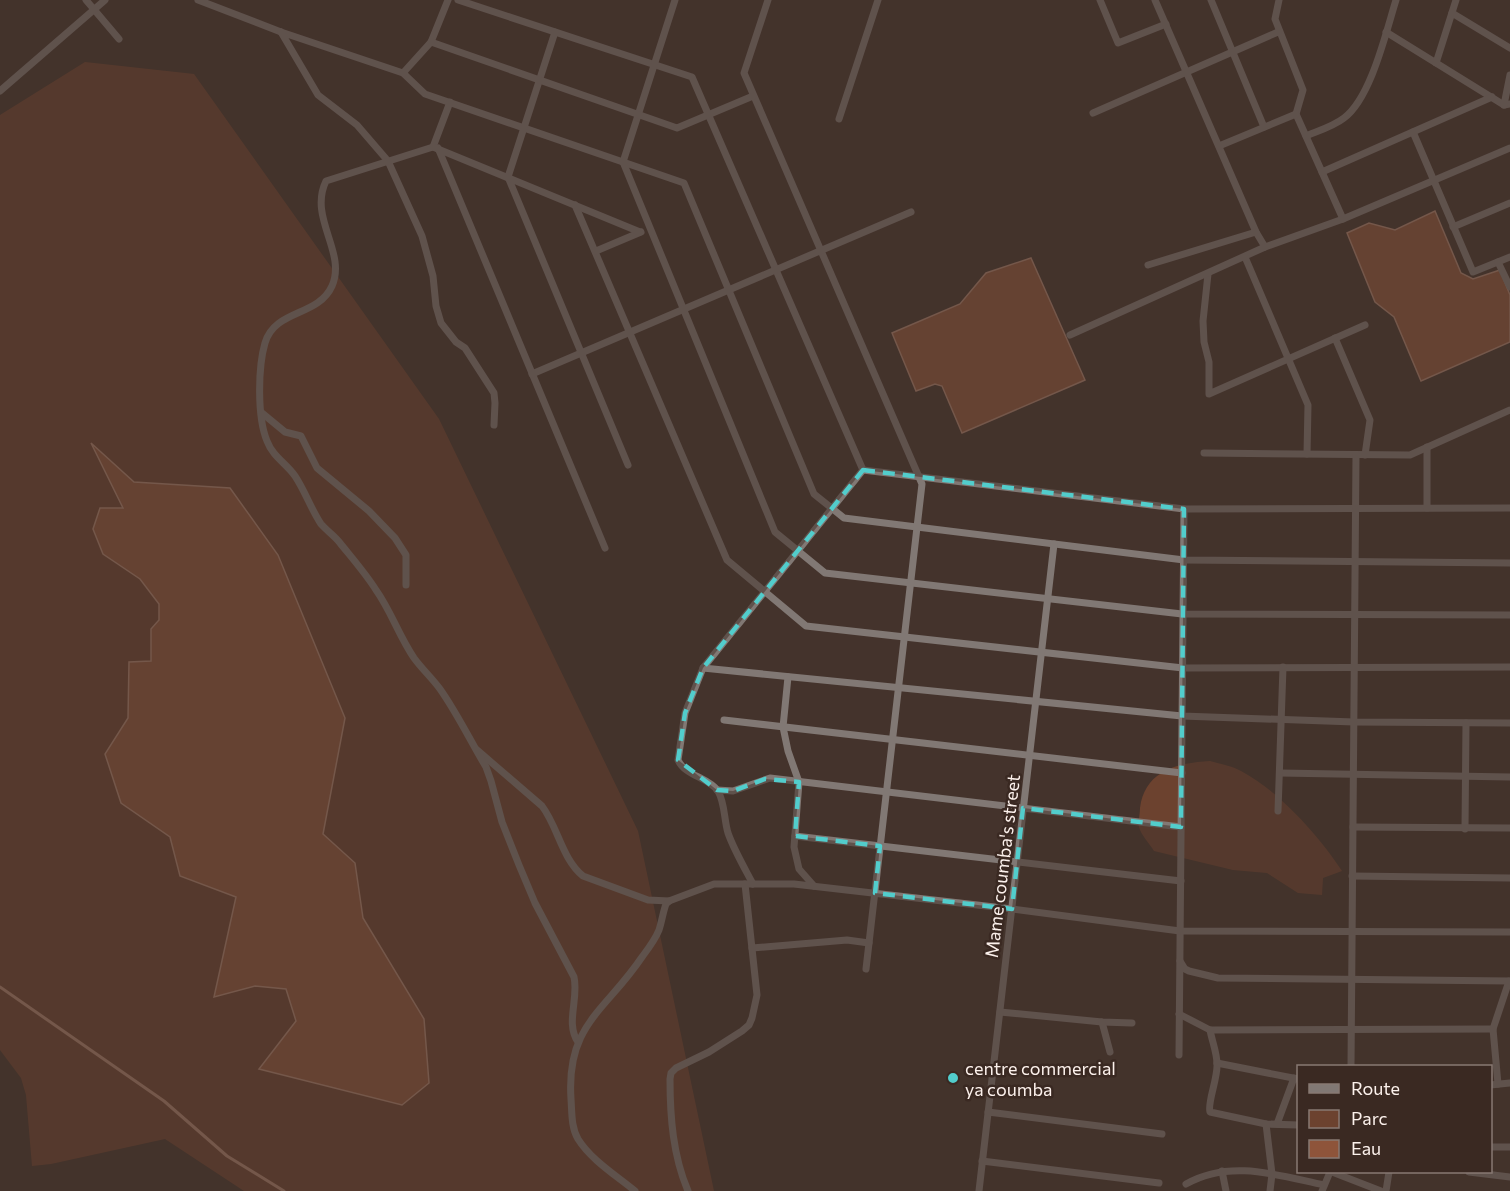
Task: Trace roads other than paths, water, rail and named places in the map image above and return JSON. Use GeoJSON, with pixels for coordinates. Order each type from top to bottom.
{"type":"FeatureCollection","features":[{"type":"Feature","properties":{"kind":"street"},"geometry":{"type":"LineString","coordinates":[[86,0],[120,39]]}},
{"type":"Feature","properties":{"kind":"street"},"geometry":{"type":"LineString","coordinates":[[0,91],[105,0]]}},
{"type":"Feature","properties":{"kind":"street"},"geometry":{"type":"LineString","coordinates":[[198,0],[281,32],[403,73],[425,94],[684,183],[814,494],[844,518],[1184,560],[1510,563]]}},
{"type":"Feature","properties":{"kind":"street"},"geometry":{"type":"LineString","coordinates":[[403,73],[431,42],[448,0]]}},
{"type":"Feature","properties":{"kind":"street"},"geometry":{"type":"LineString","coordinates":[[458,0],[692,77],[863,470]]}},
{"type":"Feature","properties":{"kind":"street"},"geometry":{"type":"LineString","coordinates":[[675,0],[623,162],[775,532],[825,573],[1182,614],[1510,615]]}},
{"type":"Feature","properties":{"kind":"street"},"geometry":{"type":"LineString","coordinates":[[768,0],[744,73],[922,484],[866,969]]}},
{"type":"Feature","properties":{"kind":"street"},"geometry":{"type":"LineString","coordinates":[[839,118],[878,0]]}},
{"type":"Feature","properties":{"kind":"street"},"geometry":{"type":"LineString","coordinates":[[1100,0],[1118,43],[1166,24]]}},
{"type":"Feature","properties":{"kind":"street"},"geometry":{"type":"LineString","coordinates":[[1155,0],[1256,232],[1265,247]]}},
{"type":"Feature","properties":{"kind":"street"},"geometry":{"type":"LineString","coordinates":[[1211,0],[1264,127]]}},
{"type":"Feature","properties":{"kind":"street"},"geometry":{"type":"LineString","coordinates":[[1279,0],[1275,19],[1278,32],[1303,90],[1296,114],[1343,219]]}},
{"type":"Feature","properties":{"kind":"street"},"geometry":{"type":"LineString","coordinates":[[1306,136],[1342,120],[1350,113],[1373,74],[1396,0]]}},
{"type":"Feature","properties":{"kind":"street"},"geometry":{"type":"LineString","coordinates":[[1436,63],[1456,0]]}},
{"type":"Feature","properties":{"kind":"street"},"geometry":{"type":"LineString","coordinates":[[1452,13],[1510,48]]}},
{"type":"Feature","properties":{"kind":"street"},"geometry":{"type":"LineString","coordinates":[[281,32],[318,95],[357,126],[388,161],[422,236],[433,276],[436,306],[441,323],[456,342],[465,348],[494,393],[494,425]]}},
{"type":"Feature","properties":{"kind":"street"},"geometry":{"type":"LineString","coordinates":[[555,32],[508,177],[628,465]]}},
{"type":"Feature","properties":{"kind":"street"},"geometry":{"type":"LineString","coordinates":[[1093,114],[1278,32]]}},
{"type":"Feature","properties":{"kind":"street"},"geometry":{"type":"LineString","coordinates":[[1386,32],[1507,104],[1510,75]]}},
{"type":"Feature","properties":{"kind":"street"},"geometry":{"type":"LineString","coordinates":[[431,42],[677,128],[753,96]]}},
{"type":"Feature","properties":{"kind":"street"},"geometry":{"type":"LineString","coordinates":[[1322,172],[1492,97]]}},
{"type":"Feature","properties":{"kind":"street"},"geometry":{"type":"LineString","coordinates":[[450,102],[436,148],[605,548]]}},
{"type":"Feature","properties":{"kind":"street"},"geometry":{"type":"LineString","coordinates":[[1219,146],[1296,114]]}},
{"type":"Feature","properties":{"kind":"street"},"geometry":{"type":"LineString","coordinates":[[1413,132],[1473,273],[1510,257]]}},
{"type":"Feature","properties":{"kind":"street"},"geometry":{"type":"LineString","coordinates":[[578,1042],[572,1026],[574,977],[523,875],[502,822],[491,781],[440,690],[414,657],[376,590],[339,542],[321,524],[295,476],[272,452],[266,438],[260,392],[263,355],[269,335],[282,320],[316,305],[333,284],[334,255],[320,202],[322,188],[326,181],[436,148],[640,232]]}},
{"type":"Feature","properties":{"kind":"street"},"geometry":{"type":"LineString","coordinates":[[1070,335],[1265,247],[1343,219],[1510,148]]}},
{"type":"Feature","properties":{"kind":"street"},"geometry":{"type":"LineString","coordinates":[[1453,227],[1510,203]]}},
{"type":"Feature","properties":{"kind":"street"},"geometry":{"type":"LineString","coordinates":[[575,205],[727,560],[806,626],[1183,668],[1510,667]]}},
{"type":"Feature","properties":{"kind":"street"},"geometry":{"type":"LineString","coordinates":[[532,374],[910,212]]}},
{"type":"Feature","properties":{"kind":"street"},"geometry":{"type":"LineString","coordinates":[[596,250],[650,228]]}},
{"type":"Feature","properties":{"kind":"street"},"geometry":{"type":"LineString","coordinates":[[1148,265],[1256,232]]}},
{"type":"Feature","properties":{"kind":"street"},"geometry":{"type":"LineString","coordinates":[[1245,257],[1308,405],[1307,454]]}},
{"type":"Feature","properties":{"kind":"street"},"geometry":{"type":"LineString","coordinates":[[1498,262],[1510,287]]}},
{"type":"Feature","properties":{"kind":"street"},"geometry":{"type":"LineString","coordinates":[[1208,274],[1203,321],[1204,342],[1209,362],[1209,394],[1365,325]]}},
{"type":"Feature","properties":{"kind":"street"},"geometry":{"type":"LineString","coordinates":[[1335,338],[1370,420],[1365,455]]}},
{"type":"Feature","properties":{"kind":"street"},"geometry":{"type":"LineString","coordinates":[[1204,453],[1410,455],[1510,410]]}},
{"type":"Feature","properties":{"kind":"street"},"geometry":{"type":"LineString","coordinates":[[262,413],[285,432],[301,436],[317,468],[369,511],[395,538],[406,555],[406,585]]}},
{"type":"Feature","properties":{"kind":"street"},"geometry":{"type":"LineString","coordinates":[[1427,447],[1427,508]]}},
{"type":"Feature","properties":{"kind":"street"},"geometry":{"type":"LineString","coordinates":[[1351,1065],[1356,455]]}},
{"type":"Feature","properties":{"kind":"street"},"geometry":{"type":"LineString","coordinates":[[863,470],[1184,509],[1510,508]]}},
{"type":"Feature","properties":{"kind":"street"},"geometry":{"type":"LineString","coordinates":[[688,1191],[680,1173],[674,1143],[670,1096],[672,1073],[682,1063],[709,1052],[749,1025],[757,994],[749,884],[728,834],[721,797],[706,780],[680,765],[678,760],[686,713],[703,668],[863,470]]}},
{"type":"Feature","properties":{"kind":"street"},"geometry":{"type":"LineString","coordinates":[[1179,1055],[1184,509]]}},
{"type":"Feature","properties":{"kind":"street","name":"Mame coumba's street"},"geometry":{"type":"LineString","coordinates":[[979,1191],[1054,544]]}},
{"type":"Feature","properties":{"kind":"street"},"geometry":{"type":"LineString","coordinates":[[1278,811],[1282,667]]}},
{"type":"Feature","properties":{"kind":"street"},"geometry":{"type":"LineString","coordinates":[[703,668],[1182,716],[1354,722],[1510,723]]}},
{"type":"Feature","properties":{"kind":"street"},"geometry":{"type":"LineString","coordinates":[[788,677],[783,727],[788,751],[799,782],[794,847],[799,868],[814,886]]}},
{"type":"Feature","properties":{"kind":"street"},"geometry":{"type":"LineString","coordinates":[[724,720],[1182,773]]}},
{"type":"Feature","properties":{"kind":"street"},"geometry":{"type":"LineString","coordinates":[[1465,829],[1466,723]]}},
{"type":"Feature","properties":{"kind":"street"},"geometry":{"type":"LineString","coordinates":[[473,746],[542,806],[578,872],[592,880],[648,900],[669,901],[709,885],[814,886],[1180,931],[1510,932]]}},
{"type":"Feature","properties":{"kind":"street"},"geometry":{"type":"LineString","coordinates":[[1280,773],[1510,777]]}},
{"type":"Feature","properties":{"kind":"street"},"geometry":{"type":"LineString","coordinates":[[717,790],[733,791],[771,778],[1181,827]]}},
{"type":"Feature","properties":{"kind":"street"},"geometry":{"type":"LineString","coordinates":[[1353,827],[1510,828]]}},
{"type":"Feature","properties":{"kind":"street"},"geometry":{"type":"LineString","coordinates":[[795,836],[1181,880]]}},
{"type":"Feature","properties":{"kind":"street"},"geometry":{"type":"LineString","coordinates":[[1352,876],[1510,878]]}},
{"type":"Feature","properties":{"kind":"street"},"geometry":{"type":"LineString","coordinates":[[635,1191],[591,1155],[578,1138],[573,1126],[569,1078],[578,1042],[595,1013],[633,969],[654,939],[669,901]]}},
{"type":"Feature","properties":{"kind":"street"},"geometry":{"type":"LineString","coordinates":[[752,948],[847,940],[869,943]]}},
{"type":"Feature","properties":{"kind":"street"},"geometry":{"type":"LineString","coordinates":[[1180,961],[1185,969],[1213,978],[1510,981],[1493,1029],[1494,1084],[1510,1083]]}},
{"type":"Feature","properties":{"kind":"street"},"geometry":{"type":"LineString","coordinates":[[1000,1012],[1132,1023]]}},
{"type":"Feature","properties":{"kind":"street"},"geometry":{"type":"LineString","coordinates":[[1179,1014],[1210,1030],[1493,1029]]}},
{"type":"Feature","properties":{"kind":"street"},"geometry":{"type":"LineString","coordinates":[[1102,1022],[1110,1052]]}},
{"type":"Feature","properties":{"kind":"street"},"geometry":{"type":"LineString","coordinates":[[1210,1030],[1217,1063],[1215,1086],[1208,1108],[1210,1112],[1266,1124],[1297,1125]]}},
{"type":"Feature","properties":{"kind":"street"},"geometry":{"type":"LineString","coordinates":[[1217,1063],[1296,1078],[1277,1124]]}},
{"type":"Feature","properties":{"kind":"street"},"geometry":{"type":"LineString","coordinates":[[988,1112],[1162,1134]]}},
{"type":"Feature","properties":{"kind":"street"},"geometry":{"type":"LineString","coordinates":[[1266,1124],[1272,1174],[1270,1191]]}},
{"type":"Feature","properties":{"kind":"street"},"geometry":{"type":"LineString","coordinates":[[1492,1147],[1510,1147]]}},
{"type":"Feature","properties":{"kind":"street"},"geometry":{"type":"LineString","coordinates":[[982,1161],[1159,1183]]}},
{"type":"Feature","properties":{"kind":"street"},"geometry":{"type":"LineString","coordinates":[[1186,1184],[1222,1171],[1247,1170],[1272,1174],[1323,1188],[1330,1173]]}},
{"type":"Feature","properties":{"kind":"street"},"geometry":{"type":"LineString","coordinates":[[1222,1171],[1226,1191]]}},
{"type":"Feature","properties":{"kind":"street"},"geometry":{"type":"LineString","coordinates":[[1334,1173],[1381,1191]]}},
{"type":"Feature","properties":{"kind":"street"},"geometry":{"type":"LineString","coordinates":[[1386,1191],[1389,1173]]}},
{"type":"Feature","properties":{"kind":"street"},"geometry":{"type":"LineString","coordinates":[[1477,1173],[1510,1177]]}},
{"type":"Feature","properties":{"kind":"water"},"geometry":{"type":"Polygon","coordinates":[[[1435,211],[1461,273],[1473,279],[1500,270],[1510,295],[1510,342],[1421,381],[1394,317],[1375,302],[1347,233],[1369,223],[1395,230],[1435,211]]]}},
{"type":"Feature","properties":{"kind":"water"},"geometry":{"type":"Polygon","coordinates":[[[1031,258],[1085,380],[962,433],[942,386],[935,384],[916,391],[892,333],[960,304],[986,273],[1031,258]]]}},
{"type":"Feature","properties":{"kind":"water"},"geometry":{"type":"Polygon","coordinates":[[[91,443],[134,482],[230,488],[278,555],[345,718],[323,834],[355,863],[363,918],[424,1019],[429,1083],[402,1105],[259,1069],[296,1021],[286,989],[255,986],[214,997],[236,897],[180,876],[170,837],[121,803],[105,754],[128,718],[129,662],[151,661],[151,629],[159,620],[159,604],[140,579],[103,554],[93,529],[100,508],[123,508],[91,443]]]}},
{"type":"Feature","properties":{"kind":"waterway"},"geometry":{"type":"LineString","coordinates":[[0,987],[164,1101],[227,1156],[284,1191]]}},
{"type":"Feature","properties":{"kind":"place","name":"centre commercial ya coumba"},"geometry":{"type":"Point","coordinates":[953,1078]}}]}
